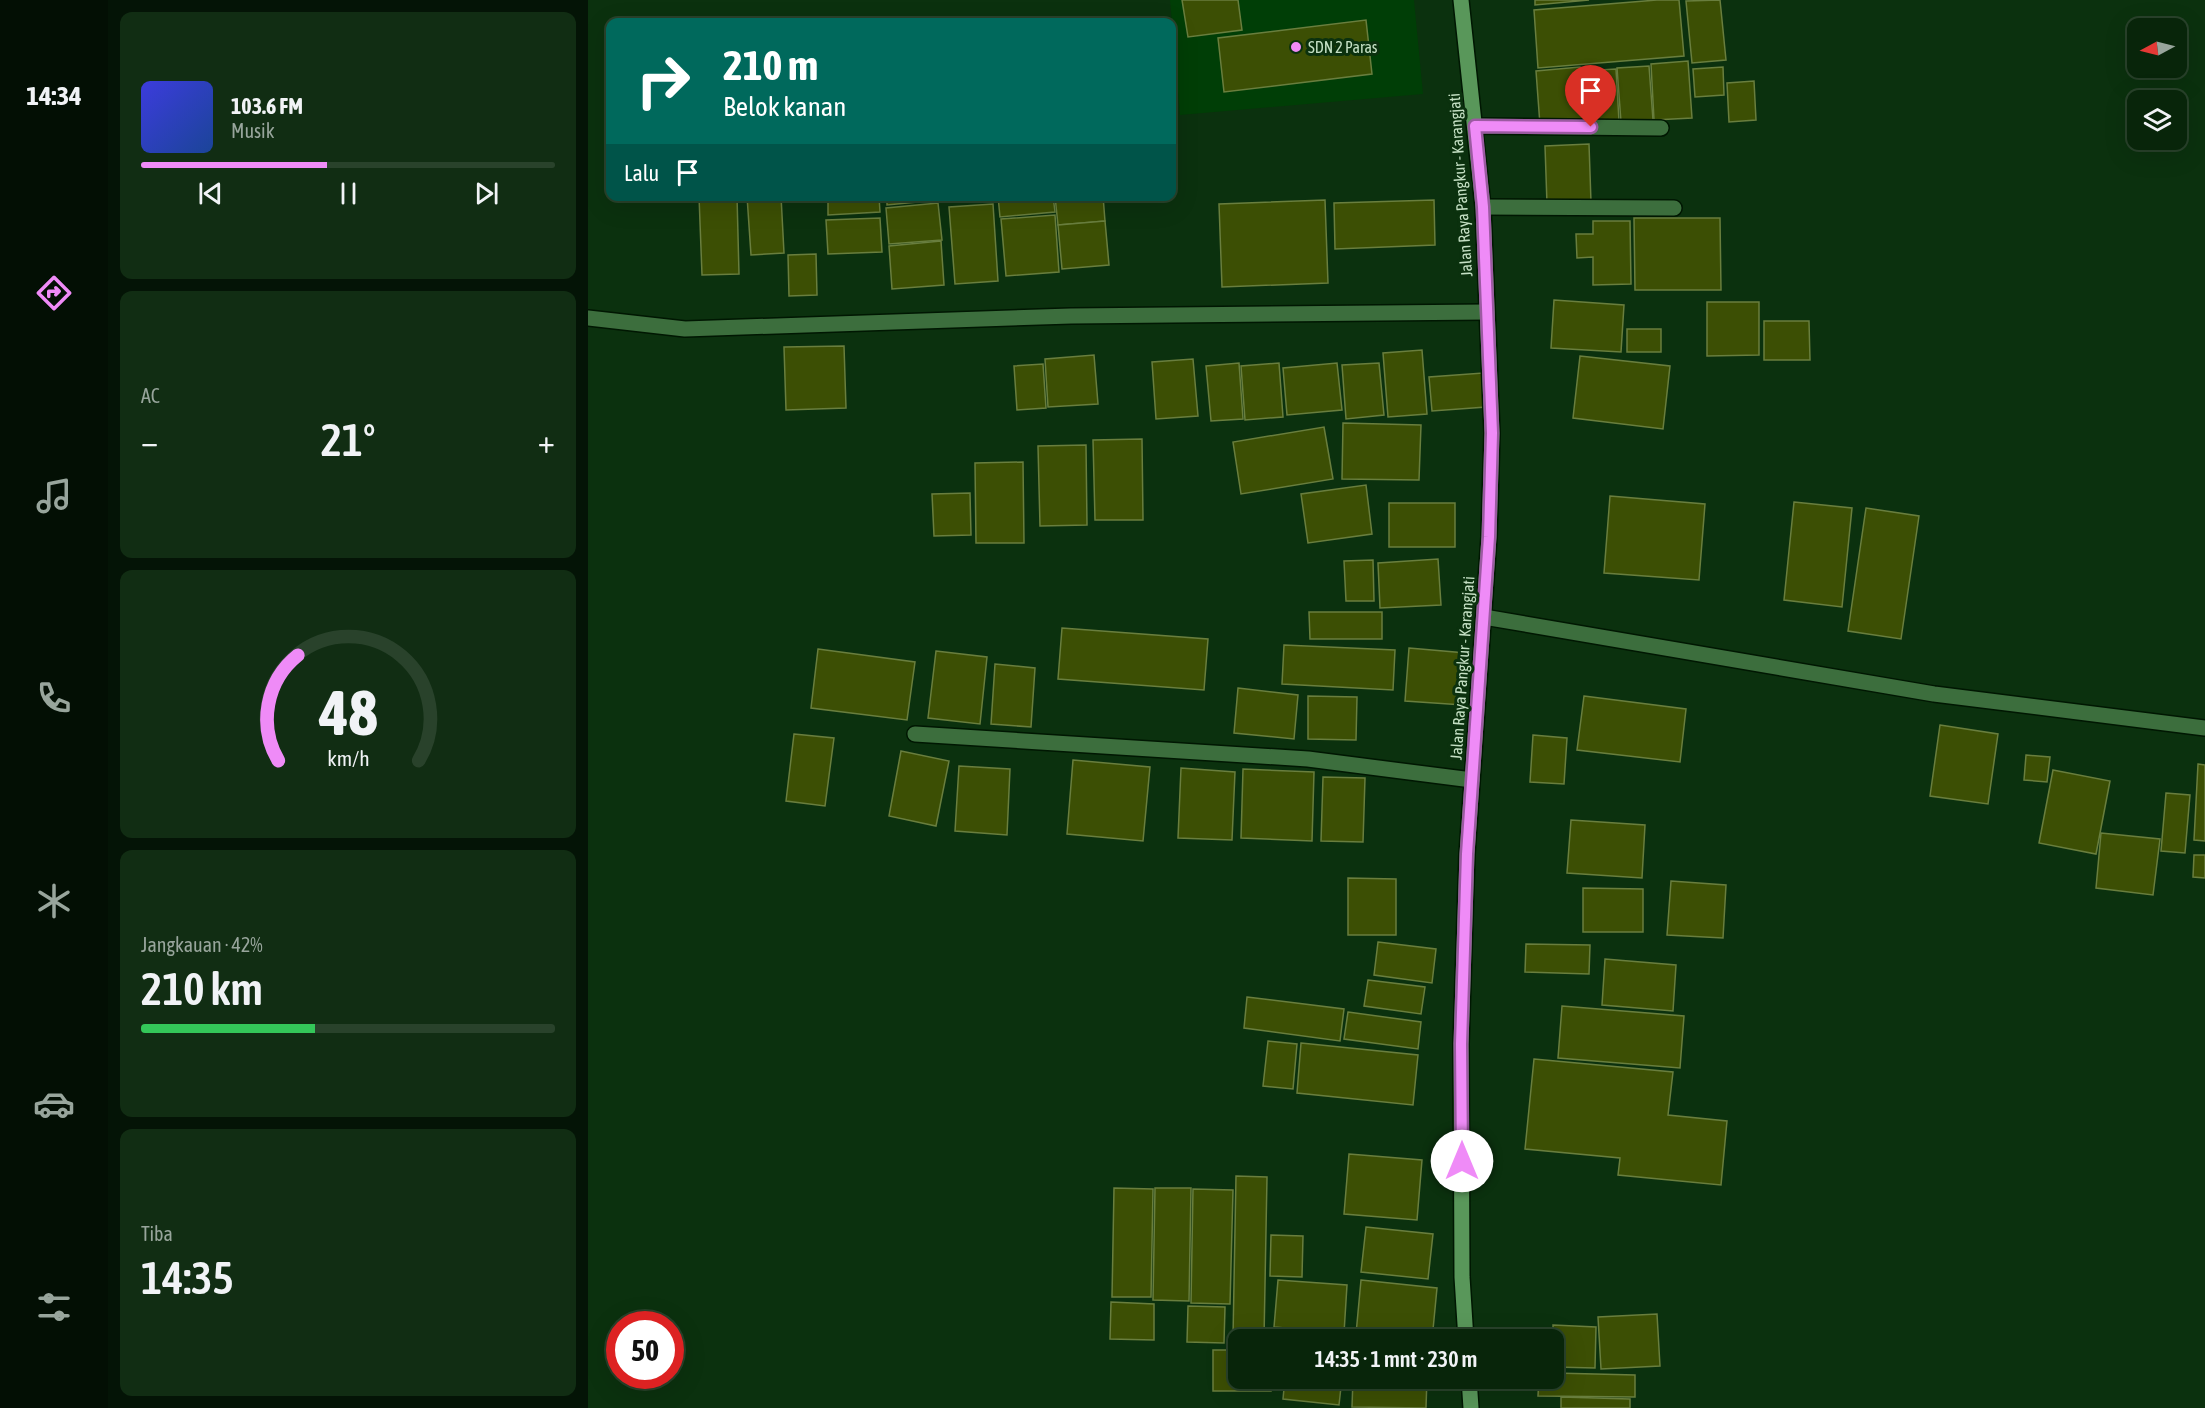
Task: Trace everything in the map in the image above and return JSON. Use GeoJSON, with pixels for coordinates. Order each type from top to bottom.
{"type":"FeatureCollection","features":[{"type":"Feature","properties":{"kind":"main road","name":"Jalan Raya Pangkur - Karangjati"},"geometry":{"type":"LineString","coordinates":[[1461,0],[1483,207],[1492,433],[1484,617],[1467,854],[1461,1044],[1462,1277],[1465,1329]]}},
{"type":"Feature","properties":{"kind":"main road"},"geometry":{"type":"LineString","coordinates":[[1470,1389],[1471,1408]]}},
{"type":"Feature","properties":{"kind":"street"},"geometry":{"type":"LineString","coordinates":[[1475,126],[1661,128]]}},
{"type":"Feature","properties":{"kind":"street"},"geometry":{"type":"LineString","coordinates":[[1483,207],[1674,208]]}},
{"type":"Feature","properties":{"kind":"street"},"geometry":{"type":"LineString","coordinates":[[588,318],[685,329],[1071,316],[1486,312]]}},
{"type":"Feature","properties":{"kind":"street"},"geometry":{"type":"LineString","coordinates":[[1484,617],[1934,694],[2205,728]]}},
{"type":"Feature","properties":{"kind":"street"},"geometry":{"type":"LineString","coordinates":[[915,734],[1308,759],[1472,780]]}},
{"type":"Feature","properties":{"kind":"shaded area","name":"SDN 2 Paras"},"geometry":{"type":"Polygon","coordinates":[[[1170,0],[1414,0],[1423,94],[1180,115],[1176,69],[1176,18],[1172,18],[1170,0]]]}},
{"type":"Feature","properties":{"kind":"building"},"geometry":{"type":"Polygon","coordinates":[[[1182,0],[1238,0],[1242,30],[1188,37],[1182,0]]]}},
{"type":"Feature","properties":{"kind":"building"},"geometry":{"type":"Polygon","coordinates":[[[1535,0],[1589,0],[1535,5],[1535,0]]]}},
{"type":"Feature","properties":{"kind":"building"},"geometry":{"type":"Polygon","coordinates":[[[1679,0],[1684,56],[1538,68],[1534,10],[1679,0]]]}},
{"type":"Feature","properties":{"kind":"building"},"geometry":{"type":"Polygon","coordinates":[[[1720,0],[1726,60],[1692,63],[1686,1],[1720,0]]]}},
{"type":"Feature","properties":{"kind":"building"},"geometry":{"type":"Polygon","coordinates":[[[1366,20],[1372,74],[1224,92],[1218,38],[1366,20]]]}},
{"type":"Feature","properties":{"kind":"building"},"geometry":{"type":"Polygon","coordinates":[[[1688,61],[1692,118],[1654,120],[1651,64],[1688,61]]]}},
{"type":"Feature","properties":{"kind":"building"},"geometry":{"type":"Polygon","coordinates":[[[1649,66],[1653,120],[1621,122],[1617,68],[1649,66]]]}},
{"type":"Feature","properties":{"kind":"building"},"geometry":{"type":"Polygon","coordinates":[[[1580,67],[1584,122],[1540,125],[1536,71],[1580,67]]]}},
{"type":"Feature","properties":{"kind":"building"},"geometry":{"type":"Polygon","coordinates":[[[1723,67],[1724,95],[1695,97],[1693,69],[1723,67]]]}},
{"type":"Feature","properties":{"kind":"building"},"geometry":{"type":"Polygon","coordinates":[[[1616,69],[1619,121],[1586,123],[1582,71],[1616,69]]]}},
{"type":"Feature","properties":{"kind":"building"},"geometry":{"type":"Polygon","coordinates":[[[1754,81],[1756,120],[1729,122],[1727,83],[1754,81]]]}},
{"type":"Feature","properties":{"kind":"building"},"geometry":{"type":"Polygon","coordinates":[[[1589,144],[1591,202],[1547,204],[1545,146],[1589,144]]]}},
{"type":"Feature","properties":{"kind":"building"},"geometry":{"type":"Polygon","coordinates":[[[1325,200],[1328,283],[1222,287],[1219,204],[1325,200]]]}},
{"type":"Feature","properties":{"kind":"building"},"geometry":{"type":"Polygon","coordinates":[[[1434,200],[1435,245],[1335,249],[1334,203],[1434,200]]]}},
{"type":"Feature","properties":{"kind":"building"},"geometry":{"type":"Polygon","coordinates":[[[699,201],[737,201],[739,274],[702,275],[699,201]]]}},
{"type":"Feature","properties":{"kind":"building"},"geometry":{"type":"Polygon","coordinates":[[[747,201],[781,201],[784,253],[751,255],[747,201]]]}},
{"type":"Feature","properties":{"kind":"building"},"geometry":{"type":"Polygon","coordinates":[[[828,201],[879,201],[880,212],[828,215],[828,201]]]}},
{"type":"Feature","properties":{"kind":"building"},"geometry":{"type":"Polygon","coordinates":[[[887,201],[928,201],[887,205],[887,201]]]}},
{"type":"Feature","properties":{"kind":"building"},"geometry":{"type":"Polygon","coordinates":[[[998,201],[1054,201],[1055,212],[1000,217],[998,201]]]}},
{"type":"Feature","properties":{"kind":"building"},"geometry":{"type":"Polygon","coordinates":[[[1056,201],[1103,201],[1105,221],[1058,225],[1056,201]]]}},
{"type":"Feature","properties":{"kind":"building"},"geometry":{"type":"Polygon","coordinates":[[[938,203],[942,240],[889,244],[886,208],[938,203]]]}},
{"type":"Feature","properties":{"kind":"building"},"geometry":{"type":"Polygon","coordinates":[[[993,204],[998,281],[955,284],[949,207],[993,204]]]}},
{"type":"Feature","properties":{"kind":"building"},"geometry":{"type":"Polygon","coordinates":[[[1055,215],[1059,272],[1006,276],[1001,219],[1055,215]]]}},
{"type":"Feature","properties":{"kind":"building"},"geometry":{"type":"Polygon","coordinates":[[[880,218],[882,252],[828,254],[826,220],[880,218]]]}},
{"type":"Feature","properties":{"kind":"building"},"geometry":{"type":"Polygon","coordinates":[[[1634,218],[1720,218],[1721,290],[1635,290],[1634,218]]]}},
{"type":"Feature","properties":{"kind":"building"},"geometry":{"type":"Polygon","coordinates":[[[1105,221],[1109,265],[1062,269],[1058,225],[1105,221]]]}},
{"type":"Feature","properties":{"kind":"building"},"geometry":{"type":"Polygon","coordinates":[[[1593,221],[1630,221],[1631,284],[1593,285],[1593,257],[1577,258],[1576,234],[1593,234],[1593,221]]]}},
{"type":"Feature","properties":{"kind":"building"},"geometry":{"type":"Polygon","coordinates":[[[941,241],[944,285],[892,289],[889,246],[941,241]]]}},
{"type":"Feature","properties":{"kind":"building"},"geometry":{"type":"Polygon","coordinates":[[[816,254],[817,295],[789,296],[788,255],[816,254]]]}},
{"type":"Feature","properties":{"kind":"building"},"geometry":{"type":"Polygon","coordinates":[[[1554,300],[1624,305],[1621,352],[1551,348],[1554,300]]]}},
{"type":"Feature","properties":{"kind":"building"},"geometry":{"type":"Polygon","coordinates":[[[1707,302],[1759,302],[1759,355],[1707,356],[1707,302]]]}},
{"type":"Feature","properties":{"kind":"building"},"geometry":{"type":"Polygon","coordinates":[[[1764,321],[1809,321],[1810,360],[1764,360],[1764,321]]]}},
{"type":"Feature","properties":{"kind":"building"},"geometry":{"type":"Polygon","coordinates":[[[1627,329],[1661,329],[1661,352],[1627,352],[1627,329]]]}},
{"type":"Feature","properties":{"kind":"building"},"geometry":{"type":"Polygon","coordinates":[[[844,346],[846,408],[786,410],[784,347],[844,346]]]}},
{"type":"Feature","properties":{"kind":"building"},"geometry":{"type":"Polygon","coordinates":[[[1422,350],[1427,414],[1388,417],[1383,353],[1422,350]]]}},
{"type":"Feature","properties":{"kind":"building"},"geometry":{"type":"Polygon","coordinates":[[[1094,355],[1098,404],[1048,407],[1045,359],[1094,355]]]}},
{"type":"Feature","properties":{"kind":"building"},"geometry":{"type":"Polygon","coordinates":[[[1580,356],[1670,366],[1663,429],[1573,418],[1580,356]]]}},
{"type":"Feature","properties":{"kind":"building"},"geometry":{"type":"Polygon","coordinates":[[[1193,359],[1198,416],[1156,419],[1152,362],[1193,359]]]}},
{"type":"Feature","properties":{"kind":"building"},"geometry":{"type":"Polygon","coordinates":[[[1239,363],[1243,419],[1211,421],[1206,366],[1239,363]]]}},
{"type":"Feature","properties":{"kind":"building"},"geometry":{"type":"Polygon","coordinates":[[[1279,363],[1283,417],[1245,420],[1241,366],[1279,363]]]}},
{"type":"Feature","properties":{"kind":"building"},"geometry":{"type":"Polygon","coordinates":[[[1337,363],[1342,410],[1287,415],[1283,368],[1337,363]]]}},
{"type":"Feature","properties":{"kind":"building"},"geometry":{"type":"Polygon","coordinates":[[[1379,363],[1384,415],[1346,419],[1342,365],[1379,363]]]}},
{"type":"Feature","properties":{"kind":"building"},"geometry":{"type":"Polygon","coordinates":[[[1043,364],[1046,408],[1017,410],[1014,366],[1043,364]]]}},
{"type":"Feature","properties":{"kind":"building"},"geometry":{"type":"Polygon","coordinates":[[[1483,373],[1486,407],[1432,411],[1429,377],[1483,373]]]}},
{"type":"Feature","properties":{"kind":"building"},"geometry":{"type":"Polygon","coordinates":[[[1343,423],[1421,425],[1419,480],[1342,479],[1343,423]]]}},
{"type":"Feature","properties":{"kind":"building"},"geometry":{"type":"Polygon","coordinates":[[[1324,427],[1333,479],[1241,494],[1233,442],[1324,427]]]}},
{"type":"Feature","properties":{"kind":"building"},"geometry":{"type":"Polygon","coordinates":[[[1142,439],[1143,520],[1095,520],[1093,440],[1142,439]]]}},
{"type":"Feature","properties":{"kind":"building"},"geometry":{"type":"Polygon","coordinates":[[[1086,445],[1087,525],[1040,526],[1038,446],[1086,445]]]}},
{"type":"Feature","properties":{"kind":"building"},"geometry":{"type":"Polygon","coordinates":[[[1023,462],[1024,543],[976,543],[975,463],[1023,462]]]}},
{"type":"Feature","properties":{"kind":"building"},"geometry":{"type":"Polygon","coordinates":[[[1366,485],[1372,534],[1308,543],[1301,494],[1366,485]]]}},
{"type":"Feature","properties":{"kind":"building"},"geometry":{"type":"Polygon","coordinates":[[[970,493],[971,535],[934,536],[932,494],[970,493]]]}},
{"type":"Feature","properties":{"kind":"building"},"geometry":{"type":"Polygon","coordinates":[[[1610,496],[1705,504],[1699,580],[1604,573],[1610,496]]]}},
{"type":"Feature","properties":{"kind":"building"},"geometry":{"type":"Polygon","coordinates":[[[1794,502],[1852,508],[1842,607],[1784,600],[1794,502]]]}},
{"type":"Feature","properties":{"kind":"building"},"geometry":{"type":"Polygon","coordinates":[[[1389,503],[1455,503],[1455,547],[1389,547],[1389,503]]]}},
{"type":"Feature","properties":{"kind":"building"},"geometry":{"type":"Polygon","coordinates":[[[1866,508],[1919,516],[1901,639],[1848,631],[1866,508]]]}},
{"type":"Feature","properties":{"kind":"building"},"geometry":{"type":"Polygon","coordinates":[[[1438,559],[1441,605],[1380,608],[1378,563],[1438,559]]]}},
{"type":"Feature","properties":{"kind":"building"},"geometry":{"type":"Polygon","coordinates":[[[1373,560],[1374,601],[1346,601],[1344,561],[1373,560]]]}},
{"type":"Feature","properties":{"kind":"building"},"geometry":{"type":"Polygon","coordinates":[[[1309,612],[1382,612],[1382,639],[1310,639],[1309,612]]]}},
{"type":"Feature","properties":{"kind":"building"},"geometry":{"type":"Polygon","coordinates":[[[1062,628],[1208,639],[1204,690],[1058,679],[1062,628]]]}},
{"type":"Feature","properties":{"kind":"building"},"geometry":{"type":"Polygon","coordinates":[[[1284,645],[1395,650],[1393,690],[1282,684],[1284,645]]]}},
{"type":"Feature","properties":{"kind":"building"},"geometry":{"type":"Polygon","coordinates":[[[1409,648],[1466,653],[1463,705],[1405,701],[1409,648]]]}},
{"type":"Feature","properties":{"kind":"building"},"geometry":{"type":"Polygon","coordinates":[[[818,649],[915,662],[907,720],[811,708],[818,649]]]}},
{"type":"Feature","properties":{"kind":"building"},"geometry":{"type":"Polygon","coordinates":[[[936,651],[987,657],[980,724],[928,718],[936,651]]]}},
{"type":"Feature","properties":{"kind":"building"},"geometry":{"type":"Polygon","coordinates":[[[995,664],[1035,668],[1031,727],[991,724],[995,664]]]}},
{"type":"Feature","properties":{"kind":"building"},"geometry":{"type":"Polygon","coordinates":[[[1238,688],[1298,695],[1294,739],[1234,733],[1238,688]]]}},
{"type":"Feature","properties":{"kind":"building"},"geometry":{"type":"Polygon","coordinates":[[[1308,696],[1357,697],[1356,740],[1308,739],[1308,696]]]}},
{"type":"Feature","properties":{"kind":"building"},"geometry":{"type":"Polygon","coordinates":[[[1584,696],[1686,709],[1680,762],[1577,750],[1584,696]]]}},
{"type":"Feature","properties":{"kind":"building"},"geometry":{"type":"Polygon","coordinates":[[[1940,725],[1998,734],[1988,804],[1930,796],[1940,725]]]}},
{"type":"Feature","properties":{"kind":"building"},"geometry":{"type":"Polygon","coordinates":[[[794,734],[834,738],[825,806],[786,801],[794,734]]]}},
{"type":"Feature","properties":{"kind":"building"},"geometry":{"type":"Polygon","coordinates":[[[1533,735],[1567,738],[1564,784],[1530,782],[1533,735]]]}},
{"type":"Feature","properties":{"kind":"building"},"geometry":{"type":"Polygon","coordinates":[[[901,751],[949,761],[936,826],[889,816],[901,751]]]}},
{"type":"Feature","properties":{"kind":"building"},"geometry":{"type":"Polygon","coordinates":[[[2026,755],[2050,757],[2047,782],[2024,780],[2026,755]]]}},
{"type":"Feature","properties":{"kind":"building"},"geometry":{"type":"Polygon","coordinates":[[[1073,760],[1150,767],[1143,841],[1067,834],[1073,760]]]}},
{"type":"Feature","properties":{"kind":"building"},"geometry":{"type":"Polygon","coordinates":[[[2198,764],[2205,765],[2205,841],[2194,840],[2198,764]]]}},
{"type":"Feature","properties":{"kind":"building"},"geometry":{"type":"Polygon","coordinates":[[[959,766],[1010,769],[1007,835],[955,831],[959,766]]]}},
{"type":"Feature","properties":{"kind":"building"},"geometry":{"type":"Polygon","coordinates":[[[1181,768],[1235,772],[1232,840],[1178,838],[1181,768]]]}},
{"type":"Feature","properties":{"kind":"building"},"geometry":{"type":"Polygon","coordinates":[[[1243,769],[1314,772],[1312,841],[1241,838],[1243,769]]]}},
{"type":"Feature","properties":{"kind":"building"},"geometry":{"type":"Polygon","coordinates":[[[2053,770],[2110,781],[2096,854],[2039,843],[2053,770]]]}},
{"type":"Feature","properties":{"kind":"building"},"geometry":{"type":"Polygon","coordinates":[[[1323,777],[1365,778],[1363,842],[1321,841],[1323,777]]]}},
{"type":"Feature","properties":{"kind":"building"},"geometry":{"type":"Polygon","coordinates":[[[2166,793],[2190,795],[2185,853],[2161,851],[2166,793]]]}},
{"type":"Feature","properties":{"kind":"building"},"geometry":{"type":"Polygon","coordinates":[[[1571,820],[1645,825],[1642,878],[1567,873],[1571,820]]]}},
{"type":"Feature","properties":{"kind":"building"},"geometry":{"type":"Polygon","coordinates":[[[2101,833],[2160,839],[2153,895],[2096,888],[2101,833]]]}},
{"type":"Feature","properties":{"kind":"building"},"geometry":{"type":"Polygon","coordinates":[[[2194,855],[2205,855],[2205,878],[2193,877],[2194,855]]]}},
{"type":"Feature","properties":{"kind":"building"},"geometry":{"type":"Polygon","coordinates":[[[1348,878],[1396,879],[1396,935],[1348,935],[1348,878]]]}},
{"type":"Feature","properties":{"kind":"building"},"geometry":{"type":"Polygon","coordinates":[[[1671,881],[1726,885],[1723,938],[1667,935],[1671,881]]]}},
{"type":"Feature","properties":{"kind":"building"},"geometry":{"type":"Polygon","coordinates":[[[1583,888],[1643,889],[1643,932],[1583,932],[1583,888]]]}},
{"type":"Feature","properties":{"kind":"building"},"geometry":{"type":"Polygon","coordinates":[[[1378,942],[1436,949],[1432,983],[1374,975],[1378,942]]]}},
{"type":"Feature","properties":{"kind":"building"},"geometry":{"type":"Polygon","coordinates":[[[1526,944],[1590,945],[1589,974],[1525,972],[1526,944]]]}},
{"type":"Feature","properties":{"kind":"building"},"geometry":{"type":"Polygon","coordinates":[[[1605,959],[1676,965],[1673,1011],[1602,1005],[1605,959]]]}},
{"type":"Feature","properties":{"kind":"building"},"geometry":{"type":"Polygon","coordinates":[[[1368,980],[1425,987],[1421,1014],[1364,1006],[1368,980]]]}},
{"type":"Feature","properties":{"kind":"building"},"geometry":{"type":"Polygon","coordinates":[[[1247,997],[1344,1009],[1340,1041],[1244,1028],[1247,997]]]}},
{"type":"Feature","properties":{"kind":"building"},"geometry":{"type":"Polygon","coordinates":[[[1562,1006],[1684,1016],[1680,1068],[1558,1058],[1562,1006]]]}},
{"type":"Feature","properties":{"kind":"building"},"geometry":{"type":"Polygon","coordinates":[[[1348,1012],[1421,1022],[1418,1049],[1344,1039],[1348,1012]]]}},
{"type":"Feature","properties":{"kind":"building"},"geometry":{"type":"Polygon","coordinates":[[[1268,1041],[1297,1044],[1293,1089],[1263,1086],[1268,1041]]]}},
{"type":"Feature","properties":{"kind":"building"},"geometry":{"type":"Polygon","coordinates":[[[1301,1043],[1418,1055],[1413,1105],[1297,1093],[1301,1043]]]}},
{"type":"Feature","properties":{"kind":"building"},"geometry":{"type":"Polygon","coordinates":[[[1534,1059],[1673,1072],[1668,1115],[1727,1121],[1721,1185],[1618,1175],[1620,1158],[1525,1149],[1534,1059]]]}},
{"type":"Feature","properties":{"kind":"building"},"geometry":{"type":"Polygon","coordinates":[[[1349,1154],[1422,1160],[1417,1220],[1344,1214],[1349,1154]]]}},
{"type":"Feature","properties":{"kind":"building"},"geometry":{"type":"Polygon","coordinates":[[[1236,1176],[1267,1177],[1264,1329],[1233,1329],[1236,1176]]]}},
{"type":"Feature","properties":{"kind":"building"},"geometry":{"type":"Polygon","coordinates":[[[1114,1188],[1153,1189],[1151,1297],[1112,1297],[1114,1188]]]}},
{"type":"Feature","properties":{"kind":"building"},"geometry":{"type":"Polygon","coordinates":[[[1155,1188],[1191,1188],[1189,1301],[1153,1300],[1155,1188]]]}},
{"type":"Feature","properties":{"kind":"building"},"geometry":{"type":"Polygon","coordinates":[[[1193,1189],[1233,1190],[1230,1304],[1191,1303],[1193,1189]]]}},
{"type":"Feature","properties":{"kind":"building"},"geometry":{"type":"Polygon","coordinates":[[[1366,1227],[1433,1234],[1428,1279],[1361,1272],[1366,1227]]]}},
{"type":"Feature","properties":{"kind":"building"},"geometry":{"type":"Polygon","coordinates":[[[1271,1235],[1303,1236],[1302,1277],[1270,1276],[1271,1235]]]}},
{"type":"Feature","properties":{"kind":"building"},"geometry":{"type":"Polygon","coordinates":[[[1278,1280],[1347,1285],[1344,1329],[1274,1327],[1278,1280]]]}},
{"type":"Feature","properties":{"kind":"building"},"geometry":{"type":"Polygon","coordinates":[[[1361,1280],[1437,1288],[1433,1329],[1356,1329],[1361,1280]]]}},
{"type":"Feature","properties":{"kind":"building"},"geometry":{"type":"Polygon","coordinates":[[[1111,1302],[1154,1304],[1154,1340],[1110,1339],[1111,1302]]]}},
{"type":"Feature","properties":{"kind":"building"},"geometry":{"type":"Polygon","coordinates":[[[1188,1306],[1225,1307],[1224,1343],[1187,1342],[1188,1306]]]}},
{"type":"Feature","properties":{"kind":"building"},"geometry":{"type":"Polygon","coordinates":[[[1657,1314],[1660,1366],[1601,1369],[1598,1317],[1657,1314]]]}},
{"type":"Feature","properties":{"kind":"building"},"geometry":{"type":"Polygon","coordinates":[[[1553,1325],[1596,1327],[1595,1368],[1564,1367],[1564,1329],[1553,1329],[1553,1325]]]}},
{"type":"Feature","properties":{"kind":"building"},"geometry":{"type":"Polygon","coordinates":[[[1213,1350],[1228,1350],[1228,1389],[1271,1389],[1271,1391],[1213,1391],[1213,1350]]]}},
{"type":"Feature","properties":{"kind":"building"},"geometry":{"type":"Polygon","coordinates":[[[1564,1373],[1635,1375],[1635,1397],[1538,1396],[1538,1389],[1564,1389],[1564,1373]]]}},
{"type":"Feature","properties":{"kind":"building"},"geometry":{"type":"Polygon","coordinates":[[[1284,1389],[1341,1389],[1339,1405],[1283,1399],[1284,1389]]]}},
{"type":"Feature","properties":{"kind":"building"},"geometry":{"type":"Polygon","coordinates":[[[1353,1389],[1427,1389],[1426,1408],[1352,1407],[1353,1389]]]}},
{"type":"Feature","properties":{"kind":"building"},"geometry":{"type":"Polygon","coordinates":[[[1561,1397],[1630,1399],[1630,1408],[1561,1408],[1561,1397]]]}},
{"type":"Feature","properties":{"kind":"place","name":"SDN 2 Paras"},"geometry":{"type":"Point","coordinates":[1296,47]}},
{"type":"Feature","properties":{"kind":"route"},"geometry":{"type":"LineString","coordinates":[[1462,1161],[1461,1044],[1467,854],[1489,537],[1492,433],[1483,207],[1475,126],[1591,127]]}}]}
